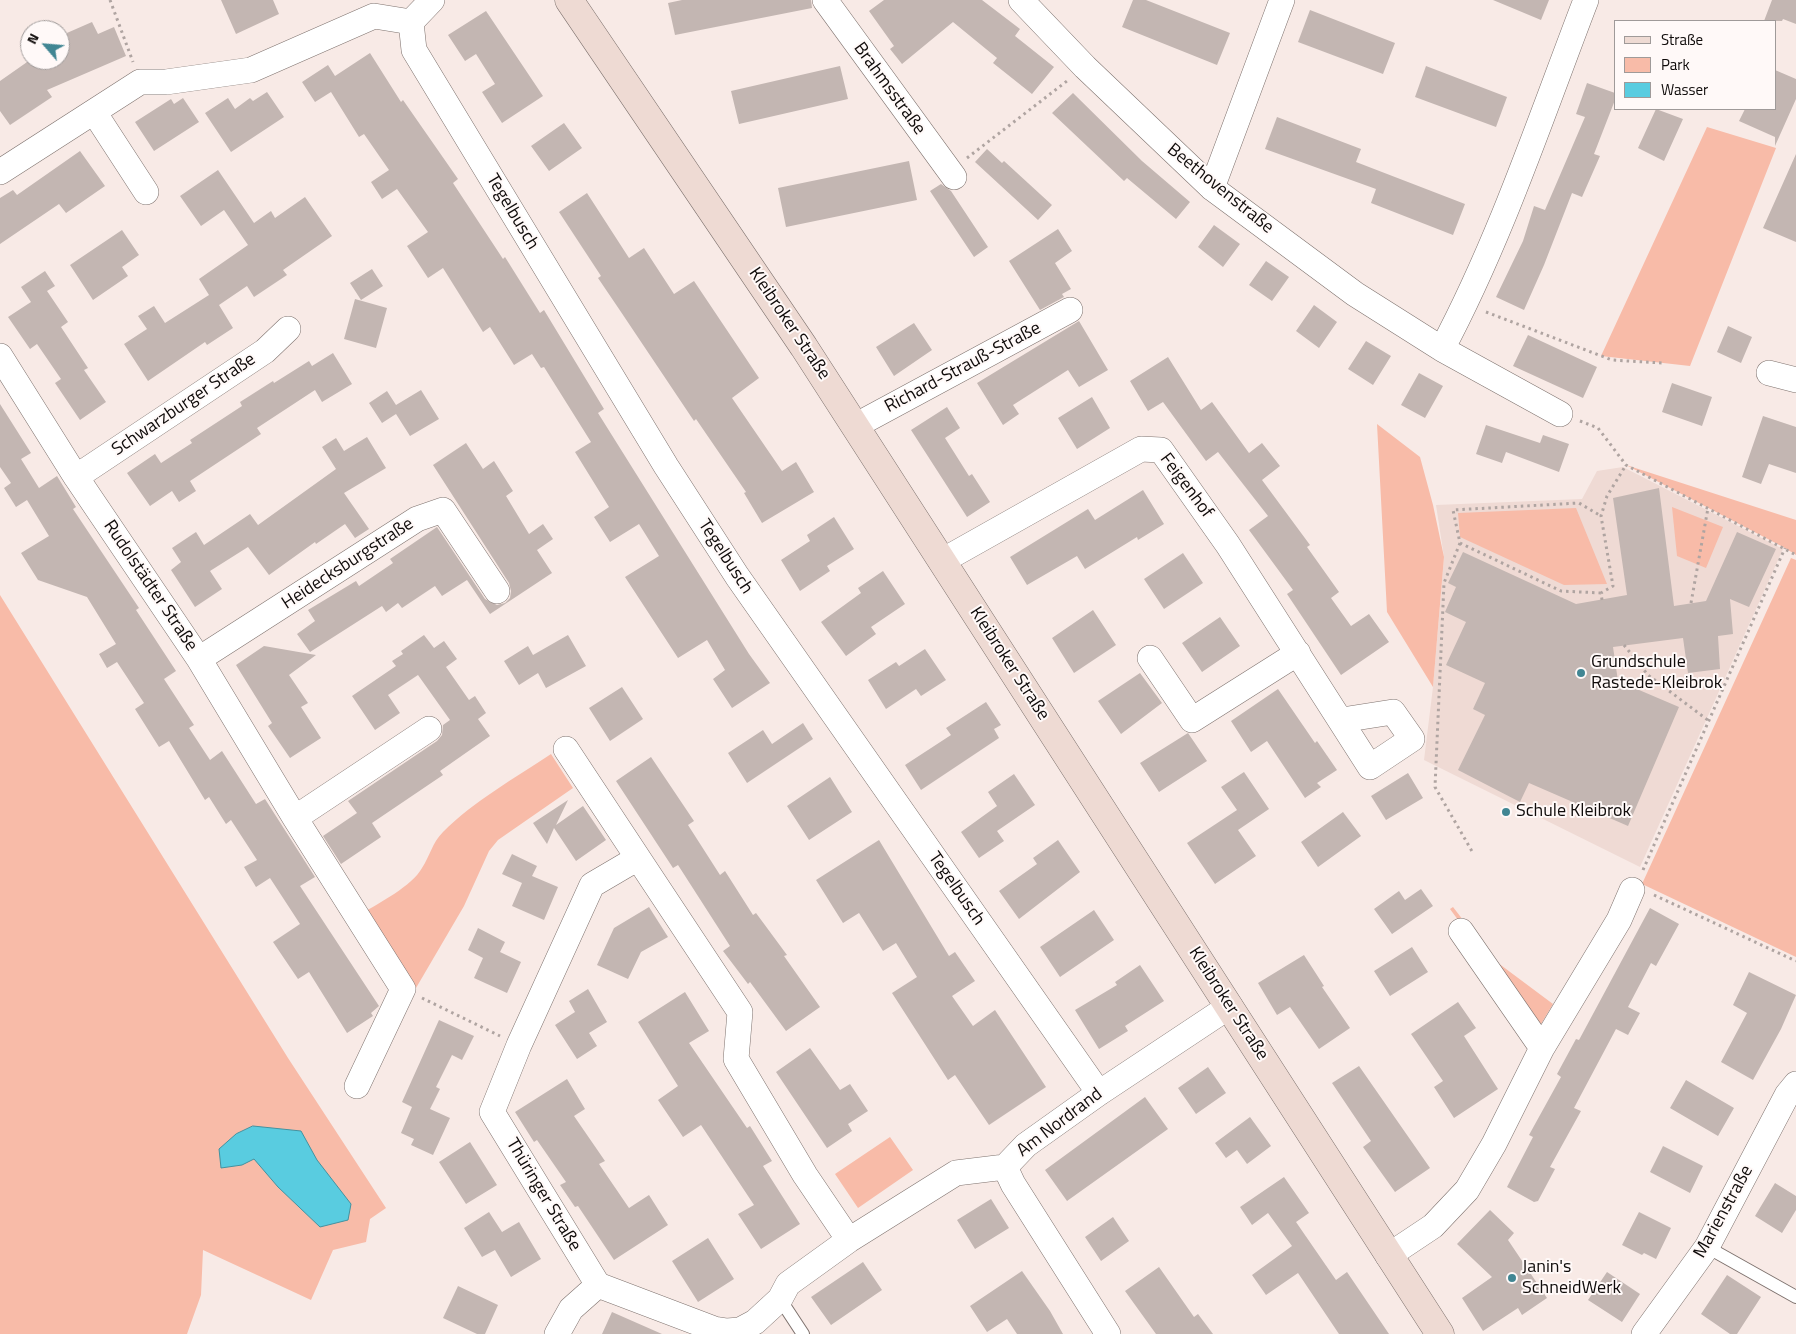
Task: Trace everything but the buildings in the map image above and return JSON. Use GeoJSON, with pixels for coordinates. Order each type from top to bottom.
{"type":"FeatureCollection","features":[{"type":"Feature","properties":{"kind":"street"},"geometry":{"type":"LineString","coordinates":[[0,172],[140,82],[166,82],[251,70],[374,16],[411,22],[432,0]]}},
{"type":"Feature","properties":{"kind":"street","name":"Kleibroker Straße"},"geometry":{"type":"LineString","coordinates":[[569,0],[804,346],[1230,1006],[1388,1256],[1440,1334]]}},
{"type":"Feature","properties":{"kind":"street","name":"Brahmsstraße"},"geometry":{"type":"LineString","coordinates":[[825,0],[952,174]]}},
{"type":"Feature","properties":{"kind":"street","name":"Beethovenstraße"},"geometry":{"type":"LineString","coordinates":[[1021,0],[1085,67],[1212,188],[1355,294],[1442,349],[1560,414]]}},
{"type":"Feature","properties":{"kind":"street"},"geometry":{"type":"LineString","coordinates":[[1212,188],[1282,0]]}},
{"type":"Feature","properties":{"kind":"street"},"geometry":{"type":"LineString","coordinates":[[1442,349],[1466,304],[1496,232],[1586,0]]}},
{"type":"Feature","properties":{"kind":"street","name":"Tegelbusch"},"geometry":{"type":"LineString","coordinates":[[411,22],[414,50],[666,466],[737,576],[1098,1093]]}},
{"type":"Feature","properties":{"kind":"street"},"geometry":{"type":"LineString","coordinates":[[94,112],[146,192]]}},
{"type":"Feature","properties":{"kind":"street","name":"Richard-Strauß-Straße"},"geometry":{"type":"LineString","coordinates":[[855,426],[1070,310]]}},
{"type":"Feature","properties":{"kind":"street","name":"Schwarzburger Straße"},"geometry":{"type":"LineString","coordinates":[[76,477],[265,351],[288,329]]}},
{"type":"Feature","properties":{"kind":"street","name":"Rudolstädter Straße"},"geometry":{"type":"LineString","coordinates":[[0,356],[76,477],[199,659],[295,818],[403,989]]}},
{"type":"Feature","properties":{"kind":"street"},"geometry":{"type":"LineString","coordinates":[[1770,373],[1796,380]]}},
{"type":"Feature","properties":{"kind":"street","name":"Feigenhof"},"geometry":{"type":"LineString","coordinates":[[942,561],[1141,449],[1161,450],[1190,488],[1342,720]]}},
{"type":"Feature","properties":{"kind":"street","name":"Heidecksburgstraße"},"geometry":{"type":"LineString","coordinates":[[199,659],[417,519],[443,510],[497,591]]}},
{"type":"Feature","properties":{"kind":"street"},"geometry":{"type":"LineString","coordinates":[[1150,658],[1192,720],[1298,653]]}},
{"type":"Feature","properties":{"kind":"street"},"geometry":{"type":"LineString","coordinates":[[295,818],[429,729]]}},
{"type":"Feature","properties":{"kind":"street"},"geometry":{"type":"LineString","coordinates":[[566,749],[740,1012],[736,1059],[805,1175],[848,1240]]}},
{"type":"Feature","properties":{"kind":"street","name":"Thüringer Straße"},"geometry":{"type":"LineString","coordinates":[[598,1285],[492,1112],[519,1045],[592,885],[638,858]]}},
{"type":"Feature","properties":{"kind":"street"},"geometry":{"type":"LineString","coordinates":[[1388,1256],[1433,1226],[1467,1190],[1494,1144],[1542,1048],[1619,920],[1634,888]]}},
{"type":"Feature","properties":{"kind":"street"},"geometry":{"type":"LineString","coordinates":[[1461,931],[1542,1048]]}},
{"type":"Feature","properties":{"kind":"street"},"geometry":{"type":"LineString","coordinates":[[357,1086],[403,989]]}},
{"type":"Feature","properties":{"kind":"street","name":"Am Nordrand"},"geometry":{"type":"LineString","coordinates":[[1108,1334],[1013,1184],[1005,1166],[1026,1145],[1098,1093],[1230,1006]]}},
{"type":"Feature","properties":{"kind":"street","name":"Marienstraße"},"geometry":{"type":"LineString","coordinates":[[1644,1334],[1707,1247],[1787,1095],[1796,1084]]}},
{"type":"Feature","properties":{"kind":"street"},"geometry":{"type":"LineString","coordinates":[[557,1334],[571,1309],[598,1285],[714,1329],[740,1330],[755,1322],[780,1299],[788,1284],[848,1240],[956,1173],[1005,1166]]}},
{"type":"Feature","properties":{"kind":"lane"},"geometry":{"type":"LineString","coordinates":[[1707,1247],[1796,1297]]}},
{"type":"Feature","properties":{"kind":"lane"},"geometry":{"type":"LineString","coordinates":[[780,1299],[804,1334]]}},
{"type":"Feature","properties":{"kind":"path"},"geometry":{"type":"LineString","coordinates":[[110,0],[140,82]]}},
{"type":"Feature","properties":{"kind":"path"},"geometry":{"type":"LineString","coordinates":[[952,174],[1085,67]]}},
{"type":"Feature","properties":{"kind":"path"},"geometry":{"type":"LineString","coordinates":[[1466,304],[1612,360],[1662,363]]}},
{"type":"Feature","properties":{"kind":"path"},"geometry":{"type":"LineString","coordinates":[[1560,414],[1598,428],[1626,465],[1796,555]]}},
{"type":"Feature","properties":{"kind":"path"},"geometry":{"type":"LineString","coordinates":[[1460,543],[1560,591],[1601,593],[1614,586],[1601,516],[1607,496],[1626,465]]}},
{"type":"Feature","properties":{"kind":"path"},"geometry":{"type":"LineString","coordinates":[[1473,853],[1435,788],[1444,584],[1460,543],[1453,510],[1579,503],[1601,516]]}},
{"type":"Feature","properties":{"kind":"path"},"geometry":{"type":"LineString","coordinates":[[1691,603],[1708,508]]}},
{"type":"Feature","properties":{"kind":"path"},"geometry":{"type":"LineString","coordinates":[[1785,548],[1634,888],[1796,961]]}},
{"type":"Feature","properties":{"kind":"path"},"geometry":{"type":"LineString","coordinates":[[1601,593],[1602,600]]}},
{"type":"Feature","properties":{"kind":"path"},"geometry":{"type":"LineString","coordinates":[[1624,645],[1648,675],[1709,721]]}},
{"type":"Feature","properties":{"kind":"path"},"geometry":{"type":"LineString","coordinates":[[403,989],[519,1045]]}},
{"type":"Feature","properties":{"kind":"shaded area","name":"Grundschule Rastede-Kleibrok"},"geometry":{"type":"Polygon","coordinates":[[[1623,467],[1783,549],[1640,867],[1424,760],[1433,687],[1444,557],[1436,505],[1582,499],[1597,471],[1623,467]]]}},
{"type":"Feature","properties":{"kind":"green space"},"geometry":{"type":"Polygon","coordinates":[[[1707,127],[1776,148],[1690,366],[1601,356],[1707,127]]]}},
{"type":"Feature","properties":{"kind":"green space"},"geometry":{"type":"Polygon","coordinates":[[[1377,424],[1420,457],[1433,505],[1444,557],[1433,687],[1387,612],[1377,424]]]}},
{"type":"Feature","properties":{"kind":"green space"},"geometry":{"type":"Polygon","coordinates":[[[1626,465],[1796,520],[1796,555],[1785,548],[1626,465]]]}},
{"type":"Feature","properties":{"kind":"green space"},"geometry":{"type":"Polygon","coordinates":[[[1672,507],[1723,527],[1706,568],[1677,556],[1672,507]]]}},
{"type":"Feature","properties":{"kind":"green space"},"geometry":{"type":"Polygon","coordinates":[[[1576,508],[1607,584],[1564,585],[1460,537],[1458,513],[1576,508]]]}},
{"type":"Feature","properties":{"kind":"green space"},"geometry":{"type":"Polygon","coordinates":[[[1791,558],[1796,560],[1796,957],[1642,884],[1791,558]]]}},
{"type":"Feature","properties":{"kind":"green space"},"geometry":{"type":"Polygon","coordinates":[[[0,595],[288,1058],[386,1208],[370,1219],[366,1242],[333,1250],[311,1300],[203,1250],[201,1295],[187,1334],[0,1334],[0,595]]]}},
{"type":"Feature","properties":{"kind":"green space"},"geometry":{"type":"Polygon","coordinates":[[[551,754],[573,788],[498,840],[489,851],[464,906],[416,988],[408,984],[361,914],[411,881],[422,868],[439,836],[468,810],[551,754]]]}},
{"type":"Feature","properties":{"kind":"green space"},"geometry":{"type":"Polygon","coordinates":[[[1453,907],[1494,960],[1553,1004],[1538,1029],[1450,909],[1453,907]]]}},
{"type":"Feature","properties":{"kind":"green space"},"geometry":{"type":"Polygon","coordinates":[[[890,1137],[913,1170],[858,1208],[835,1174],[890,1137]]]}},
{"type":"Feature","properties":{"kind":"water"},"geometry":{"type":"Polygon","coordinates":[[[253,1126],[301,1131],[317,1160],[351,1204],[348,1220],[320,1227],[278,1187],[254,1159],[242,1165],[221,1168],[219,1149],[236,1134],[253,1126]]]}},
{"type":"Feature","properties":{"kind":"place","name":"Grundschule Rastede-Kleibrok"},"geometry":{"type":"Point","coordinates":[1581,673]}},
{"type":"Feature","properties":{"kind":"place","name":"Schule Kleibrok"},"geometry":{"type":"Point","coordinates":[1506,812]}},
{"type":"Feature","properties":{"kind":"place","name":"Janin's SchneidWerk"},"geometry":{"type":"Point","coordinates":[1512,1278]}}]}
